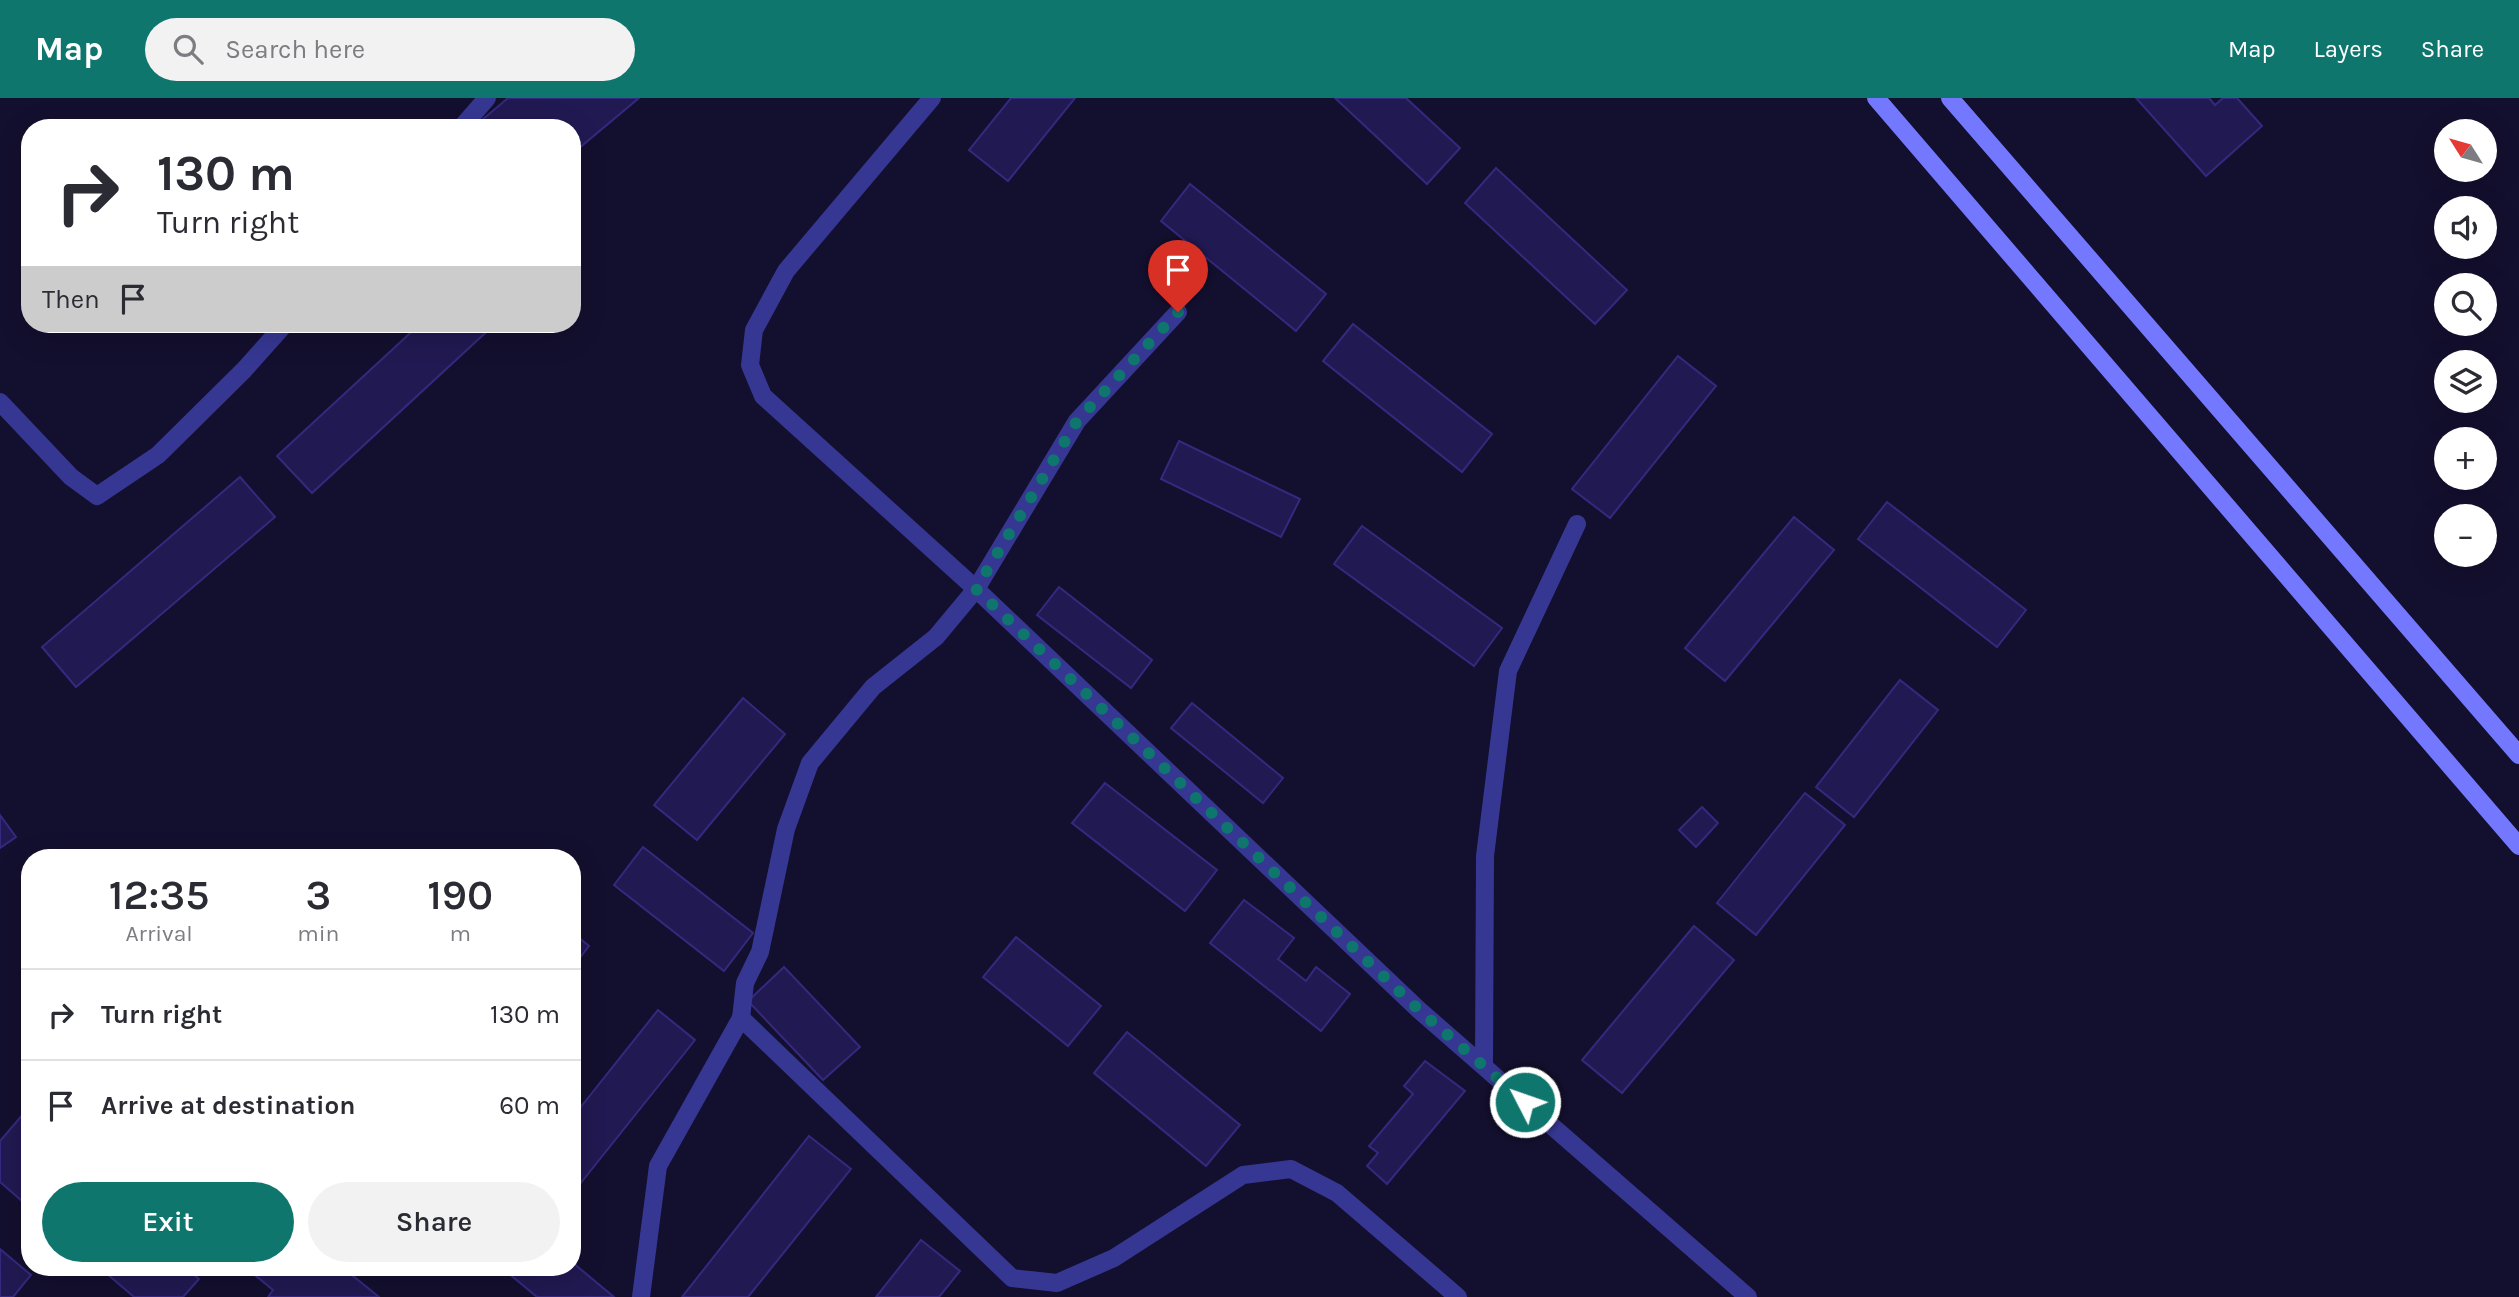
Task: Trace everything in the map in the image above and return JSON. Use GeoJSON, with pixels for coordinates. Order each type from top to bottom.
{"type":"FeatureCollection","features":[{"type":"Feature","properties":{"kind":"street"},"geometry":{"type":"LineString","coordinates":[[469,119],[487,98]]}},
{"type":"Feature","properties":{"kind":"street"},"geometry":{"type":"LineString","coordinates":[[932,98],[786,271],[754,330],[750,365],[763,396],[976,589],[1419,1010],[1748,1297]]}},
{"type":"Feature","properties":{"kind":"street"},"geometry":{"type":"LineString","coordinates":[[1876,98],[2519,846]]}},
{"type":"Feature","properties":{"kind":"street"},"geometry":{"type":"LineString","coordinates":[[1950,98],[2519,755]]}},
{"type":"Feature","properties":{"kind":"street"},"geometry":{"type":"LineString","coordinates":[[641,1297],[658,1166],[741,1018],[745,983],[760,952],[786,829],[810,762],[873,687],[936,637],[976,589],[1077,421],[1178,312]]}},
{"type":"Feature","properties":{"kind":"street"},"geometry":{"type":"LineString","coordinates":[[0,402],[71,477],[97,496],[158,455],[244,370],[277,333]]}},
{"type":"Feature","properties":{"kind":"street"},"geometry":{"type":"LineString","coordinates":[[1485,1066],[1485,856],[1508,671],[1577,524]]}},
{"type":"Feature","properties":{"kind":"street"},"geometry":{"type":"LineString","coordinates":[[741,1018],[1012,1278],[1057,1283],[1114,1258],[1243,1175],[1291,1169],[1337,1193],[1458,1297]]}},
{"type":"Feature","properties":{"kind":"building"},"geometry":{"type":"Polygon","coordinates":[[[508,98],[639,98],[581,146],[581,119],[483,119],[508,98]]]}},
{"type":"Feature","properties":{"kind":"building"},"geometry":{"type":"Polygon","coordinates":[[[1011,98],[1075,98],[1008,181],[969,150],[1011,98]]]}},
{"type":"Feature","properties":{"kind":"building"},"geometry":{"type":"Polygon","coordinates":[[[1335,98],[1406,98],[1460,148],[1427,184],[1335,98]]]}},
{"type":"Feature","properties":{"kind":"building"},"geometry":{"type":"Polygon","coordinates":[[[2136,98],[2209,98],[2215,105],[2223,98],[2237,98],[2262,126],[2206,176],[2136,98]]]}},
{"type":"Feature","properties":{"kind":"building"},"geometry":{"type":"Polygon","coordinates":[[[1496,168],[1627,290],[1595,324],[1465,203],[1496,168]]]}},
{"type":"Feature","properties":{"kind":"building"},"geometry":{"type":"Polygon","coordinates":[[[1190,184],[1326,294],[1296,331],[1161,221],[1190,184]]]}},
{"type":"Feature","properties":{"kind":"building"},"geometry":{"type":"Polygon","coordinates":[[[1353,324],[1492,434],[1462,472],[1323,361],[1353,324]]]}},
{"type":"Feature","properties":{"kind":"building"},"geometry":{"type":"Polygon","coordinates":[[[410,333],[485,333],[312,493],[277,456],[410,333]]]}},
{"type":"Feature","properties":{"kind":"building"},"geometry":{"type":"Polygon","coordinates":[[[1678,356],[1716,386],[1610,518],[1572,489],[1678,356]]]}},
{"type":"Feature","properties":{"kind":"building"},"geometry":{"type":"Polygon","coordinates":[[[1179,441],[1300,499],[1281,537],[1161,479],[1179,441]]]}},
{"type":"Feature","properties":{"kind":"building"},"geometry":{"type":"Polygon","coordinates":[[[240,477],[275,517],[76,687],[42,647],[240,477]]]}},
{"type":"Feature","properties":{"kind":"building"},"geometry":{"type":"Polygon","coordinates":[[[1887,502],[2026,610],[1997,647],[1858,539],[1887,502]]]}},
{"type":"Feature","properties":{"kind":"building"},"geometry":{"type":"Polygon","coordinates":[[[1794,517],[1834,550],[1725,681],[1685,648],[1794,517]]]}},
{"type":"Feature","properties":{"kind":"building"},"geometry":{"type":"Polygon","coordinates":[[[1362,526],[1502,628],[1474,666],[1334,564],[1362,526]]]}},
{"type":"Feature","properties":{"kind":"building"},"geometry":{"type":"Polygon","coordinates":[[[1059,587],[1152,660],[1131,688],[1037,615],[1059,587]]]}},
{"type":"Feature","properties":{"kind":"building"},"geometry":{"type":"Polygon","coordinates":[[[1900,680],[1938,710],[1854,817],[1816,787],[1900,680]]]}},
{"type":"Feature","properties":{"kind":"building"},"geometry":{"type":"Polygon","coordinates":[[[743,698],[785,734],[697,840],[654,805],[743,698]]]}},
{"type":"Feature","properties":{"kind":"building"},"geometry":{"type":"Polygon","coordinates":[[[1192,703],[1283,778],[1263,803],[1171,728],[1192,703]]]}},
{"type":"Feature","properties":{"kind":"building"},"geometry":{"type":"Polygon","coordinates":[[[1105,783],[1217,870],[1185,911],[1072,823],[1105,783]]]}},
{"type":"Feature","properties":{"kind":"building"},"geometry":{"type":"Polygon","coordinates":[[[1805,793],[1845,825],[1756,935],[1717,903],[1805,793]]]}},
{"type":"Feature","properties":{"kind":"building"},"geometry":{"type":"Polygon","coordinates":[[[1702,807],[1718,823],[1696,847],[1679,830],[1702,807]]]}},
{"type":"Feature","properties":{"kind":"building"},"geometry":{"type":"Polygon","coordinates":[[[0,815],[16,837],[0,848],[0,815]]]}},
{"type":"Feature","properties":{"kind":"building"},"geometry":{"type":"Polygon","coordinates":[[[643,847],[753,933],[724,971],[614,885],[643,847]]]}},
{"type":"Feature","properties":{"kind":"building"},"geometry":{"type":"Polygon","coordinates":[[[1244,900],[1294,938],[1278,959],[1306,981],[1316,967],[1350,994],[1321,1031],[1210,943],[1244,900]]]}},
{"type":"Feature","properties":{"kind":"building"},"geometry":{"type":"Polygon","coordinates":[[[1694,926],[1734,960],[1622,1093],[1582,1060],[1694,926]]]}},
{"type":"Feature","properties":{"kind":"building"},"geometry":{"type":"Polygon","coordinates":[[[1016,937],[1101,1006],[1068,1046],[983,977],[1016,937]]]}},
{"type":"Feature","properties":{"kind":"building"},"geometry":{"type":"Polygon","coordinates":[[[581,939],[589,946],[581,956],[581,939]]]}},
{"type":"Feature","properties":{"kind":"building"},"geometry":{"type":"Polygon","coordinates":[[[784,967],[860,1047],[823,1080],[748,1001],[784,967]]]}},
{"type":"Feature","properties":{"kind":"building"},"geometry":{"type":"Polygon","coordinates":[[[658,1010],[695,1040],[581,1183],[581,1107],[658,1010]]]}},
{"type":"Feature","properties":{"kind":"building"},"geometry":{"type":"Polygon","coordinates":[[[1127,1032],[1240,1125],[1206,1166],[1094,1073],[1127,1032]]]}},
{"type":"Feature","properties":{"kind":"building"},"geometry":{"type":"Polygon","coordinates":[[[1425,1061],[1465,1091],[1387,1184],[1367,1166],[1378,1153],[1369,1146],[1413,1094],[1404,1086],[1425,1061]]]}},
{"type":"Feature","properties":{"kind":"building"},"geometry":{"type":"Polygon","coordinates":[[[21,1116],[21,1200],[0,1182],[0,1141],[21,1116]]]}},
{"type":"Feature","properties":{"kind":"building"},"geometry":{"type":"Polygon","coordinates":[[[809,1136],[851,1169],[748,1297],[682,1297],[809,1136]]]}},
{"type":"Feature","properties":{"kind":"building"},"geometry":{"type":"Polygon","coordinates":[[[921,1240],[960,1271],[939,1297],[876,1297],[921,1240]]]}},
{"type":"Feature","properties":{"kind":"building"},"geometry":{"type":"Polygon","coordinates":[[[0,1249],[21,1267],[21,1276],[30,1276],[13,1297],[0,1297],[0,1249]]]}},
{"type":"Feature","properties":{"kind":"building"},"geometry":{"type":"Polygon","coordinates":[[[581,1270],[614,1297],[537,1297],[512,1276],[581,1276],[581,1270]]]}},
{"type":"Feature","properties":{"kind":"building"},"geometry":{"type":"Polygon","coordinates":[[[110,1276],[196,1276],[199,1279],[183,1297],[134,1297],[110,1276]]]}},
{"type":"Feature","properties":{"kind":"building"},"geometry":{"type":"Polygon","coordinates":[[[256,1276],[353,1276],[379,1297],[268,1297],[273,1290],[256,1276]]]}},
{"type":"Feature","properties":{"kind":"route"},"geometry":{"type":"LineString","coordinates":[[1178,312],[1077,421],[976,589],[1419,1010],[1525,1102]]}}]}
